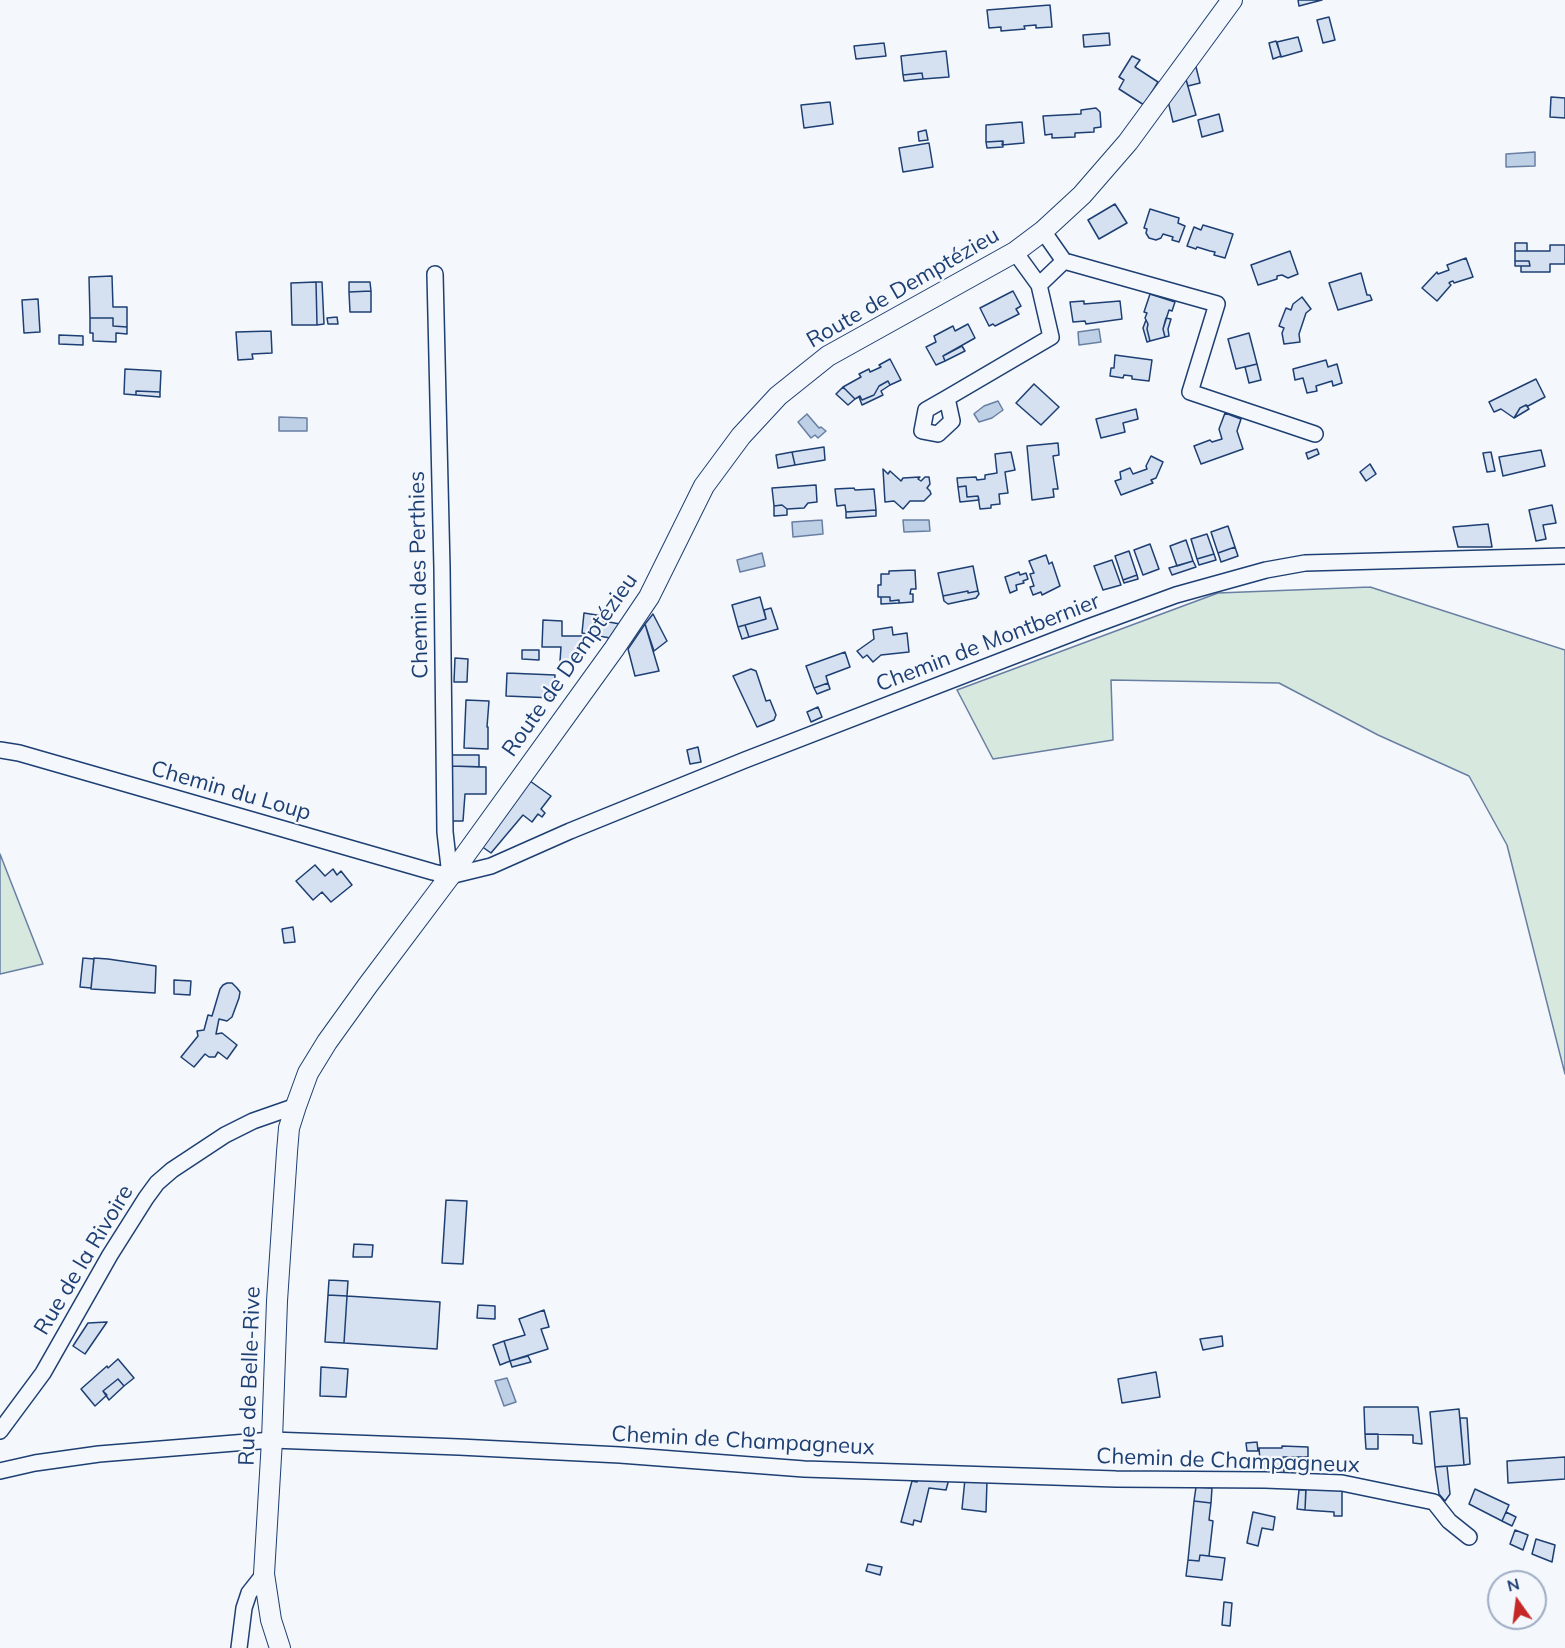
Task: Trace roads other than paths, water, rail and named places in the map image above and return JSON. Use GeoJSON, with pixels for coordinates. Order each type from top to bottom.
{"type":"FeatureCollection","features":[{"type":"Feature","properties":{"kind":"street","name":"Route de Demptézieu"},"geometry":{"type":"LineString","coordinates":[[296,1106],[308,1073],[327,1042],[450,876],[649,597],[704,486],[741,436],[778,396],[828,356],[1015,252],[1043,231],[1082,195],[1128,142],[1232,0]]}},
{"type":"Feature","properties":{"kind":"street"},"geometry":{"type":"LineString","coordinates":[[1043,231],[1064,261],[1217,304],[1190,392],[1315,434]]}},
{"type":"Feature","properties":{"kind":"street"},"geometry":{"type":"LineString","coordinates":[[947,398],[1051,337],[1039,285],[1015,252]]}},
{"type":"Feature","properties":{"kind":"street"},"geometry":{"type":"LineString","coordinates":[[1039,285],[1064,261]]}},
{"type":"Feature","properties":{"kind":"street","name":"Chemin des Perthies"},"geometry":{"type":"LineString","coordinates":[[435,274],[445,832],[450,876]]}},
{"type":"Feature","properties":{"kind":"street","name":"Chemin de Montbernier"},"geometry":{"type":"LineString","coordinates":[[450,876],[491,866],[570,831],[745,760],[1176,595],[1266,570],[1305,563],[1565,556]]}},
{"type":"Feature","properties":{"kind":"street","name":"Chemin du Loup"},"geometry":{"type":"LineString","coordinates":[[0,750],[19,753],[450,876]]}},
{"type":"Feature","properties":{"kind":"street","name":"Rue de la Rivoire"},"geometry":{"type":"LineString","coordinates":[[0,1431],[43,1373],[110,1255],[157,1184],[172,1170],[225,1135],[253,1121],[296,1106]]}},
{"type":"Feature","properties":{"kind":"street","name":"Rue de Belle-Rive"},"geometry":{"type":"LineString","coordinates":[[280,1648],[271,1620],[264,1574],[282,1202],[289,1128],[296,1106]]}},
{"type":"Feature","properties":{"kind":"street","name":"Chemin de Champagneux"},"geometry":{"type":"LineString","coordinates":[[0,1471],[35,1463],[99,1454],[272,1440],[609,1455],[804,1469],[1139,1479],[1265,1480],[1342,1484],[1434,1502],[1449,1521],[1469,1537]]}},
{"type":"Feature","properties":{"kind":"street"},"geometry":{"type":"LineString","coordinates":[[239,1648],[244,1608],[249,1593],[264,1574]]}},
{"type":"Feature","properties":{"kind":"water"},"geometry":{"type":"Polygon","coordinates":[[[1535,152],[1535,166],[1506,167],[1506,154],[1535,152]]]}},
{"type":"Feature","properties":{"kind":"water"},"geometry":{"type":"Polygon","coordinates":[[[1099,329],[1101,342],[1079,345],[1078,332],[1099,329]]]}},
{"type":"Feature","properties":{"kind":"water"},"geometry":{"type":"Polygon","coordinates":[[[998,401],[1003,410],[992,418],[979,422],[974,414],[984,406],[998,401]]]}},
{"type":"Feature","properties":{"kind":"water"},"geometry":{"type":"Polygon","coordinates":[[[807,414],[819,428],[826,431],[818,438],[815,435],[811,438],[798,422],[807,414]]]}},
{"type":"Feature","properties":{"kind":"water"},"geometry":{"type":"Polygon","coordinates":[[[279,417],[307,418],[307,431],[279,431],[279,417]]]}},
{"type":"Feature","properties":{"kind":"water"},"geometry":{"type":"Polygon","coordinates":[[[822,520],[823,534],[793,537],[792,522],[822,520]]]}},
{"type":"Feature","properties":{"kind":"water"},"geometry":{"type":"Polygon","coordinates":[[[903,520],[929,520],[930,531],[904,532],[903,520]]]}},
{"type":"Feature","properties":{"kind":"water"},"geometry":{"type":"Polygon","coordinates":[[[762,553],[765,566],[740,572],[737,560],[762,553]]]}},
{"type":"Feature","properties":{"kind":"water"},"geometry":{"type":"Polygon","coordinates":[[[507,1378],[516,1402],[504,1406],[495,1381],[507,1378]]]}}]}
